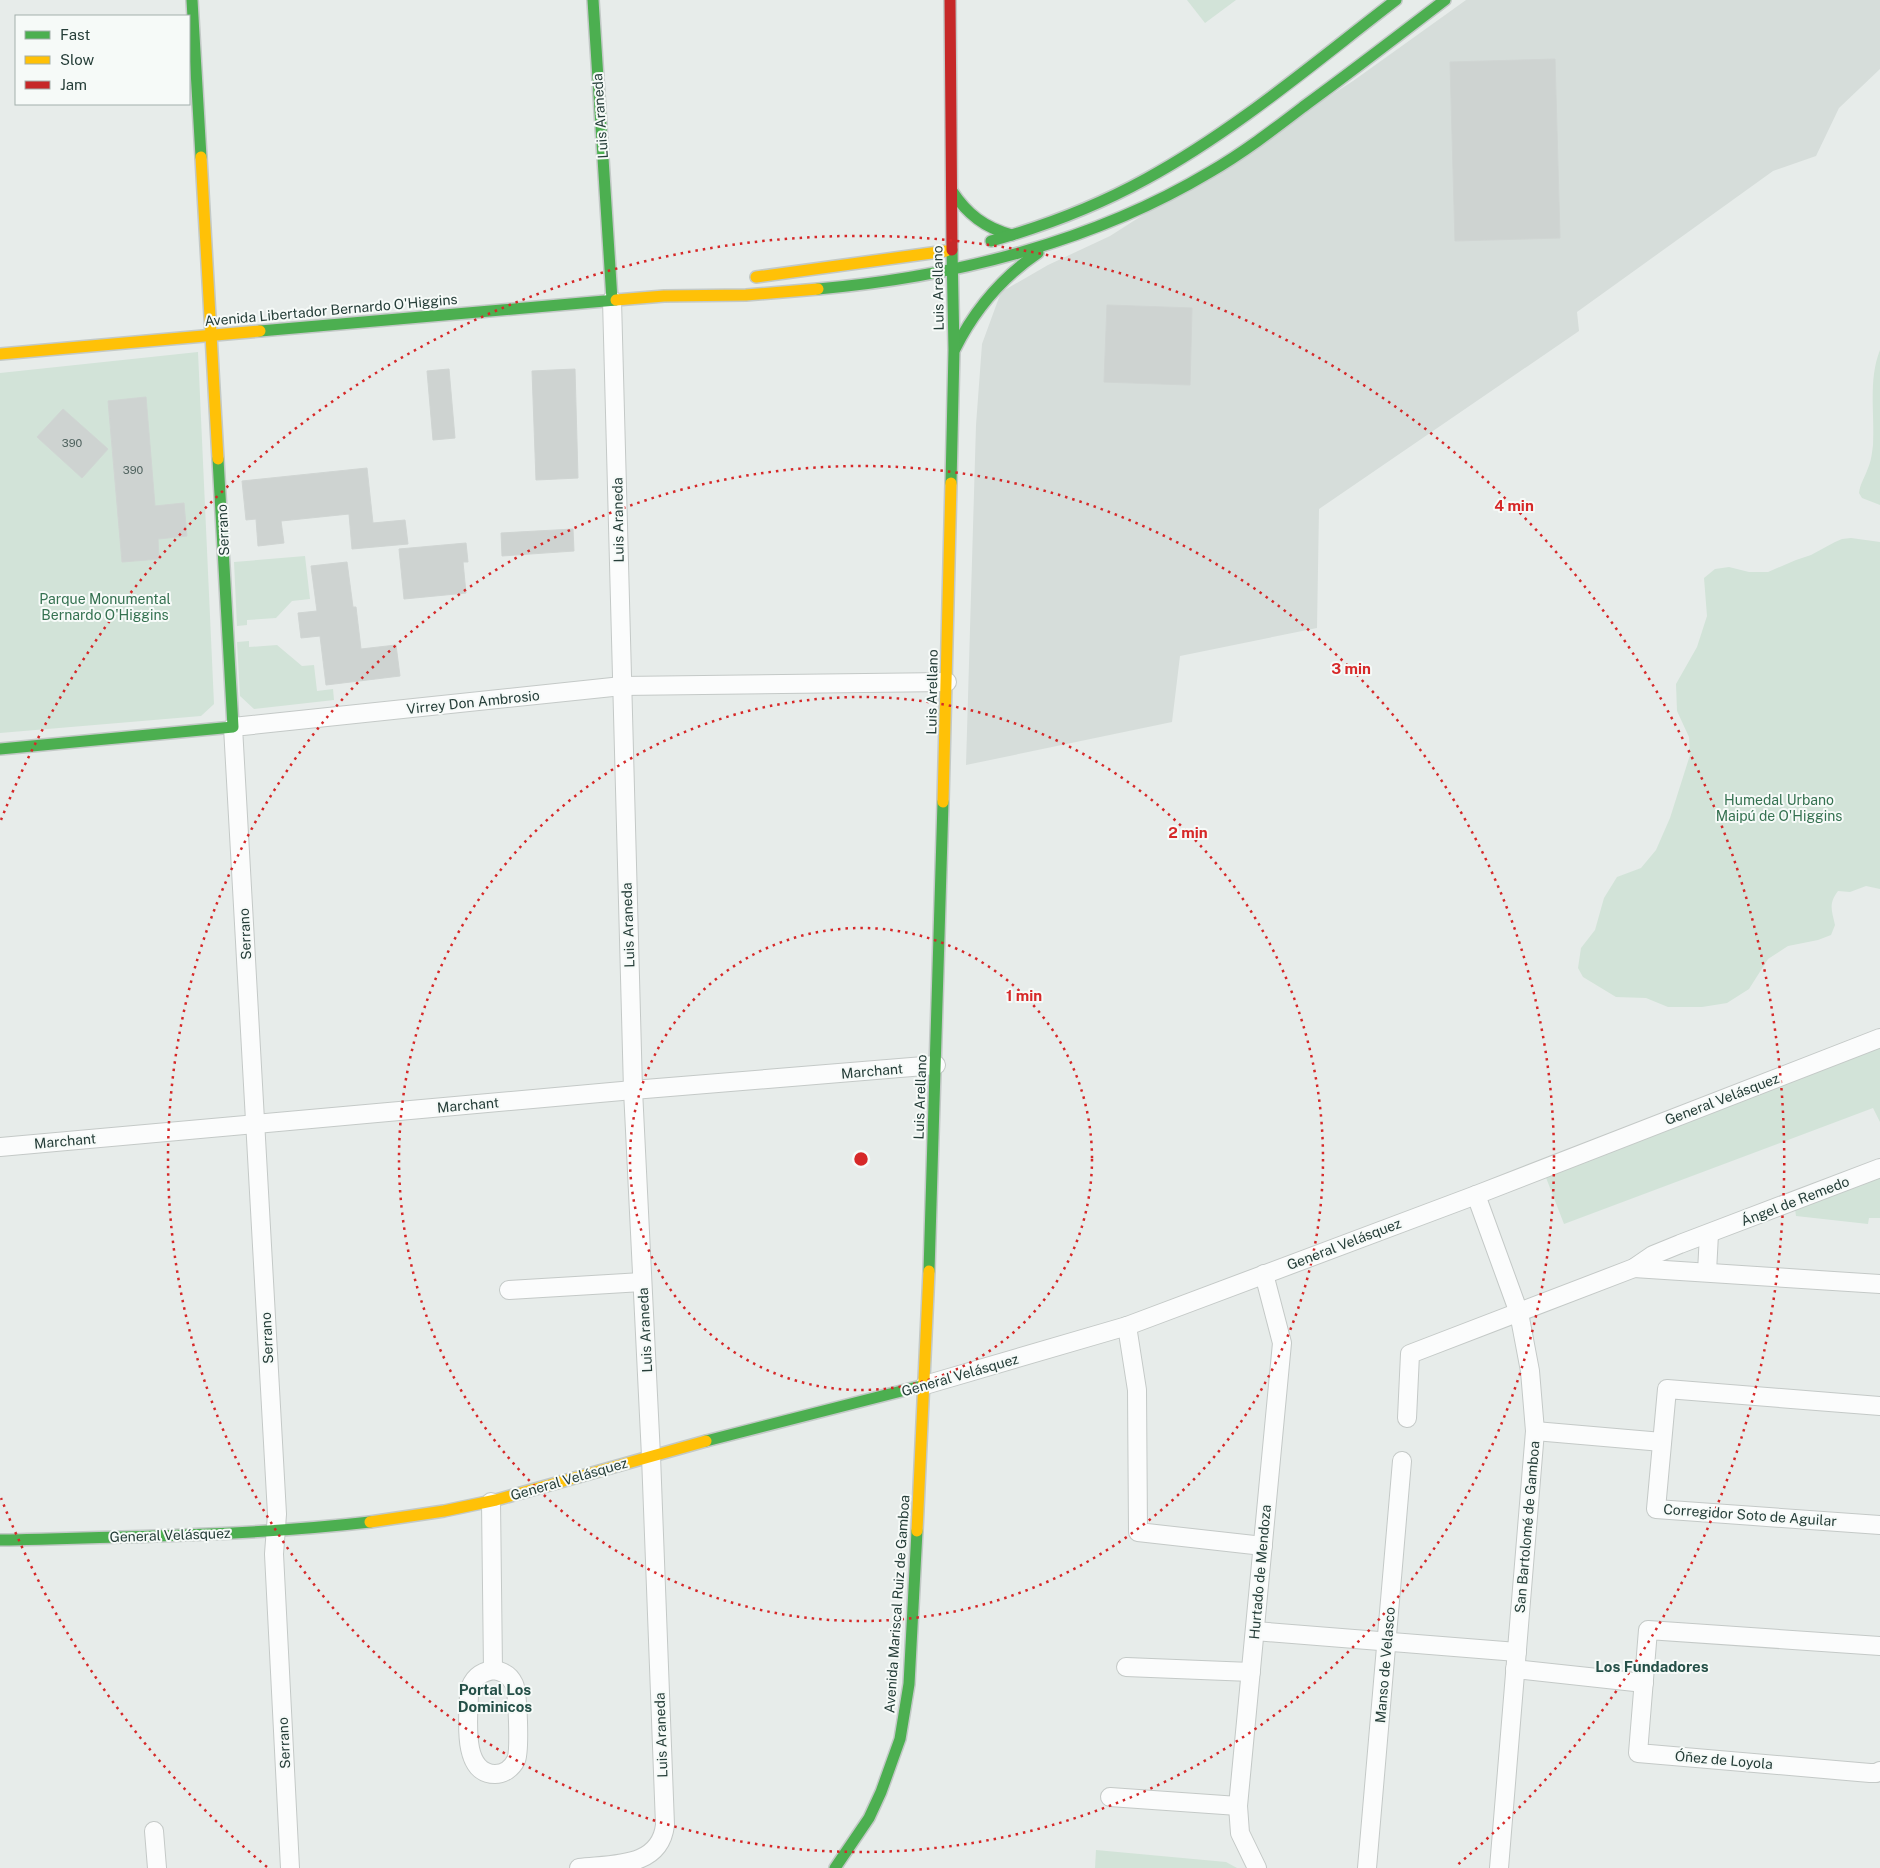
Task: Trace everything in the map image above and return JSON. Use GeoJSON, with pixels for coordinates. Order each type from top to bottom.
{"type":"FeatureCollection","features":[{"type":"Feature","properties":{"kind":"main road","name":"Serrano"},"geometry":{"type":"LineString","coordinates":[[192,0],[233,727]]}},
{"type":"Feature","properties":{"kind":"main road","name":"Luis Araneda"},"geometry":{"type":"LineString","coordinates":[[593,0],[612,300]]}},
{"type":"Feature","properties":{"kind":"main road","name":"Luis Arellano"},"geometry":{"type":"LineString","coordinates":[[925,1385],[947,682],[954,350],[953,269],[957,250],[952,192],[950,0]]}},
{"type":"Feature","properties":{"kind":"main road"},"geometry":{"type":"LineString","coordinates":[[978,245],[1012,235],[1100,201],[1165,168],[1258,105],[1396,0]]}},
{"type":"Feature","properties":{"kind":"main road","name":"Avenida Libertador Bernardo O'Higgins"},"geometry":{"type":"LineString","coordinates":[[0,354],[612,300],[802,290],[885,280],[953,269],[1060,241],[1092,230],[1178,190],[1236,156],[1331,87],[1445,0]]}},
{"type":"Feature","properties":{"kind":"main road"},"geometry":{"type":"LineString","coordinates":[[952,192],[959,204],[978,221],[990,228],[1012,235]]}},
{"type":"Feature","properties":{"kind":"main road"},"geometry":{"type":"LineString","coordinates":[[954,350],[964,330],[991,292],[1023,263],[1060,241]]}},
{"type":"Feature","properties":{"kind":"main road"},"geometry":{"type":"LineString","coordinates":[[741,279],[957,250]]}},
{"type":"Feature","properties":{"kind":"main road","name":"Avenida Libertador Bernardo O'Higgins"},"geometry":{"type":"LineString","coordinates":[[664,296],[710,284]]}},
{"type":"Feature","properties":{"kind":"main road","name":"Virrey Don Ambrosio"},"geometry":{"type":"LineString","coordinates":[[0,749],[233,727]]}},
{"type":"Feature","properties":{"kind":"main road","name":"General Velásquez"},"geometry":{"type":"LineString","coordinates":[[0,1540],[276,1532],[399,1518],[491,1502],[651,1456],[925,1385]]}},
{"type":"Feature","properties":{"kind":"main road","name":"Avenida Mariscal Ruiz de Gamboa"},"geometry":{"type":"LineString","coordinates":[[835,1868],[854,1842],[881,1792],[892,1766],[906,1711],[925,1385]]}},
{"type":"Feature","properties":{"kind":"street","name":"Luis Araneda"},"geometry":{"type":"LineString","coordinates":[[579,1868],[641,1860],[657,1849],[661,1842],[665,1825],[651,1456],[633,1090],[612,300]]}},
{"type":"Feature","properties":{"kind":"street","name":"Virrey Don Ambrosio"},"geometry":{"type":"LineString","coordinates":[[233,727],[622,686],[947,682]]}},
{"type":"Feature","properties":{"kind":"street","name":"Serrano"},"geometry":{"type":"LineString","coordinates":[[233,727],[277,1514],[274,1554],[290,1868]]}},
{"type":"Feature","properties":{"kind":"street","name":"General Velásquez"},"geometry":{"type":"LineString","coordinates":[[925,1385],[1128,1326],[1476,1195],[1880,1038]]}},
{"type":"Feature","properties":{"kind":"street","name":"Marchant"},"geometry":{"type":"LineString","coordinates":[[0,1147],[633,1090],[936,1065]]}},
{"type":"Feature","properties":{"kind":"street","name":"Ángel de Remedo"},"geometry":{"type":"LineString","coordinates":[[1406,1418],[1410,1354],[1634,1268],[1653,1255],[1880,1168]]}},
{"type":"Feature","properties":{"kind":"street","name":"San Bartolomé de Gamboa"},"geometry":{"type":"LineString","coordinates":[[1476,1195],[1519,1312],[1530,1372],[1535,1430],[1499,1868]]}},
{"type":"Feature","properties":{"kind":"street"},"geometry":{"type":"LineString","coordinates":[[1708,1272],[1709,1234]]}},
{"type":"Feature","properties":{"kind":"street","name":"Ángel de Remedo"},"geometry":{"type":"LineString","coordinates":[[1634,1268],[1880,1284]]}},
{"type":"Feature","properties":{"kind":"street","name":"Hurtado de Mendoza"},"geometry":{"type":"LineString","coordinates":[[1257,1868],[1240,1833],[1238,1806],[1282,1343],[1264,1274]]}},
{"type":"Feature","properties":{"kind":"street"},"geometry":{"type":"LineString","coordinates":[[509,1290],[642,1282]]}},
{"type":"Feature","properties":{"kind":"street"},"geometry":{"type":"LineString","coordinates":[[1128,1326],[1137,1390],[1138,1532],[1263,1546]]}},
{"type":"Feature","properties":{"kind":"street","name":"Corregidor Soto de Aguilar"},"geometry":{"type":"LineString","coordinates":[[1880,1406],[1666,1389],[1656,1509],[1880,1525]]}},
{"type":"Feature","properties":{"kind":"street"},"geometry":{"type":"LineString","coordinates":[[1535,1430],[1662,1442]]}},
{"type":"Feature","properties":{"kind":"street","name":"Manso de Velasco"},"geometry":{"type":"LineString","coordinates":[[1367,1868],[1402,1462]]}},
{"type":"Feature","properties":{"kind":"street"},"geometry":{"type":"LineString","coordinates":[[491,1502],[493,1670]]}},
{"type":"Feature","properties":{"kind":"street","name":"Óñez de Loyola"},"geometry":{"type":"LineString","coordinates":[[1880,1646],[1648,1630],[1638,1753],[1870,1773],[1880,1771]]}},
{"type":"Feature","properties":{"kind":"street"},"geometry":{"type":"LineString","coordinates":[[1255,1631],[1517,1652]]}},
{"type":"Feature","properties":{"kind":"street"},"geometry":{"type":"LineString","coordinates":[[1126,1667],[1251,1672]]}},
{"type":"Feature","properties":{"kind":"street"},"geometry":{"type":"LineString","coordinates":[[493,1670],[508,1675],[515,1685],[518,1750],[512,1766],[496,1774],[489,1773],[478,1767],[474,1762],[470,1750],[468,1692],[470,1685],[478,1675],[493,1670]]}},
{"type":"Feature","properties":{"kind":"street"},"geometry":{"type":"LineString","coordinates":[[1515,1670],[1644,1683]]}},
{"type":"Feature","properties":{"kind":"street"},"geometry":{"type":"LineString","coordinates":[[1110,1797],[1238,1806]]}},
{"type":"Feature","properties":{"kind":"street"},"geometry":{"type":"LineString","coordinates":[[154,1831],[157,1868]]}},
{"type":"Feature","properties":{"kind":"shaded area"},"geometry":{"type":"Polygon","coordinates":[[[1466,0],[1880,0],[1880,69],[1839,108],[1816,156],[1773,171],[1577,312],[1579,331],[1319,509],[1317,628],[1180,656],[1172,722],[966,765],[976,425],[982,344],[1001,292],[1048,265],[1110,236],[1353,81],[1466,0]]]}},
{"type":"Feature","properties":{"kind":"green space"},"geometry":{"type":"Polygon","coordinates":[[[1187,0],[1236,0],[1205,23],[1187,0]]]}},
{"type":"Feature","properties":{"kind":"green space"},"geometry":{"type":"Polygon","coordinates":[[[1880,350],[1880,505],[1862,498],[1859,493],[1872,454],[1873,385],[1876,361],[1880,350]]]}},
{"type":"Feature","properties":{"kind":"green space","name":"Parque Monumental Bernardo O'Higgins"},"geometry":{"type":"Polygon","coordinates":[[[198,352],[214,704],[201,716],[0,733],[0,373],[198,352]]]}},
{"type":"Feature","properties":{"kind":"green space","name":"Humedal Urbano Maipú de O'Higgins"},"geometry":{"type":"Polygon","coordinates":[[[1851,538],[1880,542],[1880,889],[1866,886],[1850,892],[1838,891],[1832,904],[1835,925],[1831,935],[1818,940],[1788,946],[1768,959],[1749,989],[1727,1003],[1702,1007],[1668,1007],[1646,998],[1616,997],[1583,977],[1578,968],[1581,948],[1595,930],[1604,898],[1617,877],[1641,868],[1656,850],[1670,818],[1690,755],[1689,737],[1677,711],[1676,684],[1697,647],[1707,616],[1704,578],[1715,569],[1729,567],[1749,572],[1768,572],[1811,555],[1842,539],[1851,538]]]}},
{"type":"Feature","properties":{"kind":"green space"},"geometry":{"type":"Polygon","coordinates":[[[305,556],[310,599],[292,601],[276,618],[247,620],[247,625],[237,626],[234,562],[305,556]]]}},
{"type":"Feature","properties":{"kind":"green space"},"geometry":{"type":"Polygon","coordinates":[[[249,641],[249,647],[277,645],[302,666],[314,665],[317,691],[333,689],[334,700],[254,709],[240,696],[237,642],[249,641]]]}},
{"type":"Feature","properties":{"kind":"green space"},"geometry":{"type":"Polygon","coordinates":[[[1880,1045],[1880,1122],[1873,1108],[1564,1224],[1545,1175],[1880,1045]]]}},
{"type":"Feature","properties":{"kind":"green space"},"geometry":{"type":"Polygon","coordinates":[[[1880,1176],[1880,1218],[1869,1218],[1868,1224],[1796,1216],[1795,1209],[1880,1176]]]}},
{"type":"Feature","properties":{"kind":"green space"},"geometry":{"type":"Polygon","coordinates":[[[1096,1850],[1226,1862],[1237,1868],[1095,1868],[1096,1850]]]}},
{"type":"Feature","properties":{"kind":"building"},"geometry":{"type":"Polygon","coordinates":[[[1555,59],[1560,238],[1455,241],[1450,62],[1555,59]]]}},
{"type":"Feature","properties":{"kind":"building"},"geometry":{"type":"Polygon","coordinates":[[[1107,305],[1192,308],[1190,385],[1104,382],[1107,305]]]}},
{"type":"Feature","properties":{"kind":"building"},"geometry":{"type":"Polygon","coordinates":[[[449,369],[455,438],[433,440],[427,371],[449,369]]]}},
{"type":"Feature","properties":{"kind":"building"},"geometry":{"type":"Polygon","coordinates":[[[575,369],[578,478],[536,480],[532,371],[575,369]]]}},
{"type":"Feature","properties":{"kind":"building"},"geometry":{"type":"Polygon","coordinates":[[[146,397],[155,506],[184,503],[187,536],[158,539],[159,559],[122,562],[108,401],[146,397]]]}},
{"type":"Feature","properties":{"kind":"building"},"geometry":{"type":"Polygon","coordinates":[[[63,409],[108,449],[82,478],[37,437],[63,409]]]}},
{"type":"Feature","properties":{"kind":"building"},"geometry":{"type":"Polygon","coordinates":[[[367,468],[373,523],[405,520],[408,544],[352,549],[349,514],[281,521],[284,543],[258,546],[256,519],[246,520],[242,481],[367,468]]]}},
{"type":"Feature","properties":{"kind":"building"},"geometry":{"type":"Polygon","coordinates":[[[573,529],[574,551],[502,556],[501,533],[573,529]]]}},
{"type":"Feature","properties":{"kind":"building"},"geometry":{"type":"Polygon","coordinates":[[[466,543],[468,562],[463,562],[466,593],[404,599],[399,549],[466,543]]]}},
{"type":"Feature","properties":{"kind":"building"},"geometry":{"type":"Polygon","coordinates":[[[347,562],[353,607],[356,607],[361,649],[396,645],[400,676],[326,685],[320,636],[301,638],[298,613],[317,611],[311,566],[347,562]]]}},
{"type":"Feature","properties":{"kind":"traffic: fast"},"geometry":{"type":"LineString","coordinates":[[192,0],[201,157]]}},
{"type":"Feature","properties":{"kind":"traffic: fast"},"geometry":{"type":"LineString","coordinates":[[593,0],[612,300]]}},
{"type":"Feature","properties":{"kind":"traffic: fast"},"geometry":{"type":"LineString","coordinates":[[991,241],[1031,229],[1090,207],[1179,160],[1243,117],[1396,0]]}},
{"type":"Feature","properties":{"kind":"traffic: fast"},"geometry":{"type":"LineString","coordinates":[[818,289],[920,276],[1021,252],[1070,237],[1119,218],[1165,197],[1210,172],[1269,133],[1445,0]]}},
{"type":"Feature","properties":{"kind":"traffic: fast"},"geometry":{"type":"LineString","coordinates":[[952,191],[964,207],[978,219],[993,228],[1012,235]]}},
{"type":"Feature","properties":{"kind":"traffic: fast"},"geometry":{"type":"LineString","coordinates":[[951,483],[954,350],[952,250]]}},
{"type":"Feature","properties":{"kind":"traffic: fast"},"geometry":{"type":"LineString","coordinates":[[955,349],[971,321],[990,295],[1012,273],[1038,253]]}},
{"type":"Feature","properties":{"kind":"traffic: fast"},"geometry":{"type":"LineString","coordinates":[[260,331],[616,300]]}},
{"type":"Feature","properties":{"kind":"traffic: fast"},"geometry":{"type":"LineString","coordinates":[[0,749],[233,727],[218,459]]}},
{"type":"Feature","properties":{"kind":"traffic: fast"},"geometry":{"type":"LineString","coordinates":[[929,1271],[943,802]]}},
{"type":"Feature","properties":{"kind":"traffic: fast"},"geometry":{"type":"LineString","coordinates":[[706,1441],[925,1385]]}},
{"type":"Feature","properties":{"kind":"traffic: fast"},"geometry":{"type":"LineString","coordinates":[[0,1540],[232,1533],[370,1522]]}},
{"type":"Feature","properties":{"kind":"traffic: fast"},"geometry":{"type":"LineString","coordinates":[[835,1868],[869,1818],[881,1792],[900,1739],[909,1684],[917,1531]]}},
{"type":"Feature","properties":{"kind":"traffic: slow"},"geometry":{"type":"LineString","coordinates":[[201,157],[218,459]]}},
{"type":"Feature","properties":{"kind":"traffic: slow"},"geometry":{"type":"LineString","coordinates":[[756,277],[946,251]]}},
{"type":"Feature","properties":{"kind":"traffic: slow"},"geometry":{"type":"LineString","coordinates":[[616,300],[664,296],[746,295],[818,289]]}},
{"type":"Feature","properties":{"kind":"traffic: slow"},"geometry":{"type":"LineString","coordinates":[[0,354],[260,331]]}},
{"type":"Feature","properties":{"kind":"traffic: slow"},"geometry":{"type":"LineString","coordinates":[[943,802],[951,483]]}},
{"type":"Feature","properties":{"kind":"traffic: slow"},"geometry":{"type":"LineString","coordinates":[[917,1531],[929,1271]]}},
{"type":"Feature","properties":{"kind":"traffic: slow"},"geometry":{"type":"LineString","coordinates":[[370,1522],[444,1511],[496,1500],[706,1441]]}},
{"type":"Feature","properties":{"kind":"traffic: jam"},"geometry":{"type":"LineString","coordinates":[[950,0],[952,250]]}},
{"type":"Feature","properties":{"kind":"district","name":"Los Fundadores"},"geometry":{"type":"Point","coordinates":[1652,1666]}},
{"type":"Feature","properties":{"kind":"district","name":"Portal Los Dominicos"},"geometry":{"type":"Point","coordinates":[495,1698]}}]}
